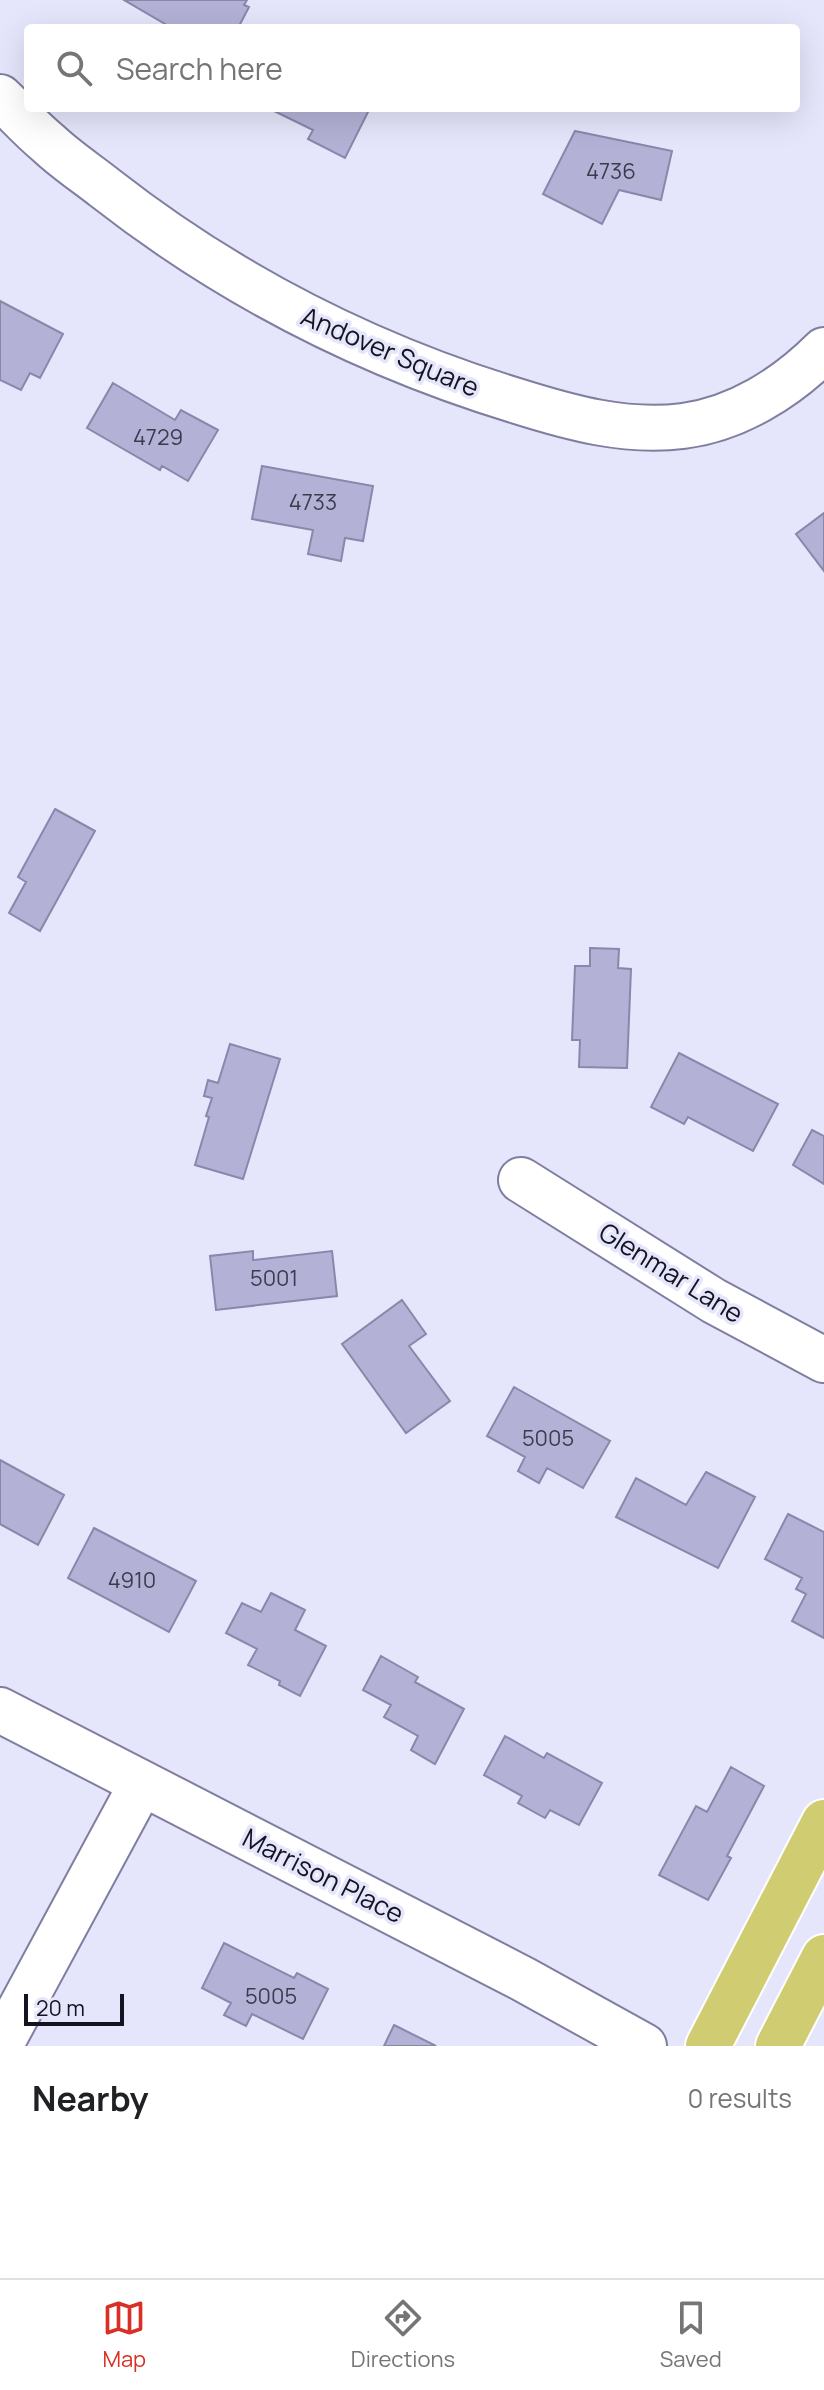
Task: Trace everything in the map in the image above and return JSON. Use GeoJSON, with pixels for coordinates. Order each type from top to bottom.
{"type":"FeatureCollection","features":[{"type":"Feature","properties":{"kind":"main road"},"geometry":{"type":"LineString","coordinates":[[708,2046],[824,1822]]}},
{"type":"Feature","properties":{"kind":"main road"},"geometry":{"type":"LineString","coordinates":[[778,2046],[824,1957]]}},
{"type":"Feature","properties":{"kind":"street","name":"Andover Square"},"geometry":{"type":"LineString","coordinates":[[0,97],[65,158],[165,235],[231,277],[327,329],[428,373],[487,393],[592,422],[622,427],[683,426],[712,420],[755,403],[794,379],[824,350]]}},
{"type":"Feature","properties":{"kind":"street","name":"Glenmar Lane"},"geometry":{"type":"LineString","coordinates":[[521,1180],[714,1301],[824,1360]]}},
{"type":"Feature","properties":{"kind":"street","name":"Marrison Place"},"geometry":{"type":"LineString","coordinates":[[0,1710],[523,1979],[644,2046]]}},
{"type":"Feature","properties":{"kind":"street"},"geometry":{"type":"LineString","coordinates":[[0,2046],[142,1783]]}},
{"type":"Feature","properties":{"kind":"building"},"geometry":{"type":"Polygon","coordinates":[[[124,0],[247,0],[244,5],[249,7],[240,24],[165,24],[124,0]]]}},
{"type":"Feature","properties":{"kind":"building"},"geometry":{"type":"Polygon","coordinates":[[[276,112],[368,112],[345,158],[308,139],[313,130],[276,112]]]}},
{"type":"Feature","properties":{"kind":"building"},"geometry":{"type":"Polygon","coordinates":[[[575,131],[672,151],[661,200],[619,190],[602,224],[543,194],[575,131]]]}},
{"type":"Feature","properties":{"kind":"building"},"geometry":{"type":"Polygon","coordinates":[[[0,301],[63,334],[40,378],[30,373],[21,390],[0,380],[0,301]]]}},
{"type":"Feature","properties":{"kind":"building"},"geometry":{"type":"Polygon","coordinates":[[[113,383],[175,420],[181,410],[218,430],[188,481],[162,466],[160,470],[87,428],[113,383]]]}},
{"type":"Feature","properties":{"kind":"building"},"geometry":{"type":"Polygon","coordinates":[[[262,466],[373,486],[363,541],[345,538],[341,561],[308,554],[313,530],[252,519],[262,466]]]}},
{"type":"Feature","properties":{"kind":"building"},"geometry":{"type":"Polygon","coordinates":[[[824,513],[824,571],[796,534],[824,513]]]}},
{"type":"Feature","properties":{"kind":"building"},"geometry":{"type":"Polygon","coordinates":[[[55,809],[95,831],[40,931],[9,913],[26,882],[18,877],[55,809]]]}},
{"type":"Feature","properties":{"kind":"building"},"geometry":{"type":"Polygon","coordinates":[[[590,948],[619,949],[618,968],[631,969],[627,1068],[579,1067],[580,1040],[572,1040],[575,966],[590,966],[590,948]]]}},
{"type":"Feature","properties":{"kind":"building"},"geometry":{"type":"Polygon","coordinates":[[[230,1044],[280,1059],[243,1179],[195,1165],[212,1098],[204,1096],[208,1080],[218,1083],[230,1044]]]}},
{"type":"Feature","properties":{"kind":"building"},"geometry":{"type":"Polygon","coordinates":[[[679,1053],[778,1104],[753,1151],[688,1117],[684,1124],[651,1107],[679,1053]]]}},
{"type":"Feature","properties":{"kind":"building"},"geometry":{"type":"Polygon","coordinates":[[[812,1130],[824,1136],[824,1184],[793,1165],[812,1130]]]}},
{"type":"Feature","properties":{"kind":"building"},"geometry":{"type":"Polygon","coordinates":[[[253,1251],[253,1260],[332,1251],[337,1296],[216,1310],[210,1256],[253,1251]]]}},
{"type":"Feature","properties":{"kind":"building"},"geometry":{"type":"Polygon","coordinates":[[[402,1300],[426,1334],[409,1346],[450,1401],[406,1433],[342,1344],[402,1300]]]}},
{"type":"Feature","properties":{"kind":"building"},"geometry":{"type":"Polygon","coordinates":[[[514,1387],[610,1441],[583,1488],[547,1468],[539,1483],[518,1471],[525,1457],[487,1436],[514,1387]]]}},
{"type":"Feature","properties":{"kind":"building"},"geometry":{"type":"Polygon","coordinates":[[[0,1460],[64,1495],[38,1545],[0,1524],[0,1460]]]}},
{"type":"Feature","properties":{"kind":"building"},"geometry":{"type":"Polygon","coordinates":[[[706,1472],[755,1497],[718,1568],[616,1517],[636,1478],[686,1505],[706,1472]]]}},
{"type":"Feature","properties":{"kind":"building"},"geometry":{"type":"Polygon","coordinates":[[[788,1514],[824,1532],[824,1638],[792,1621],[806,1594],[796,1589],[802,1578],[765,1559],[788,1514]]]}},
{"type":"Feature","properties":{"kind":"building"},"geometry":{"type":"Polygon","coordinates":[[[94,1528],[196,1581],[169,1632],[68,1578],[94,1528]]]}},
{"type":"Feature","properties":{"kind":"building"},"geometry":{"type":"Polygon","coordinates":[[[271,1593],[305,1610],[295,1630],[326,1646],[300,1696],[279,1685],[280,1681],[248,1665],[257,1649],[226,1633],[242,1603],[261,1612],[271,1593]]]}},
{"type":"Feature","properties":{"kind":"building"},"geometry":{"type":"Polygon","coordinates":[[[381,1656],[418,1677],[415,1682],[464,1709],[435,1764],[411,1750],[418,1736],[384,1717],[391,1705],[363,1690],[381,1656]]]}},
{"type":"Feature","properties":{"kind":"building"},"geometry":{"type":"Polygon","coordinates":[[[505,1736],[544,1758],[547,1753],[602,1783],[579,1825],[550,1810],[545,1818],[518,1803],[522,1796],[484,1775],[505,1736]]]}},
{"type":"Feature","properties":{"kind":"building"},"geometry":{"type":"Polygon","coordinates":[[[731,1767],[764,1786],[708,1900],[659,1875],[696,1806],[707,1812],[731,1767]]]}},
{"type":"Feature","properties":{"kind":"building"},"geometry":{"type":"Polygon","coordinates":[[[224,1943],[294,1978],[297,1973],[328,1989],[303,2039],[252,2014],[246,2026],[224,2015],[231,2003],[202,1988],[224,1943]]]}},
{"type":"Feature","properties":{"kind":"building"},"geometry":{"type":"Polygon","coordinates":[[[394,2025],[436,2046],[384,2046],[394,2025]]]}}]}
